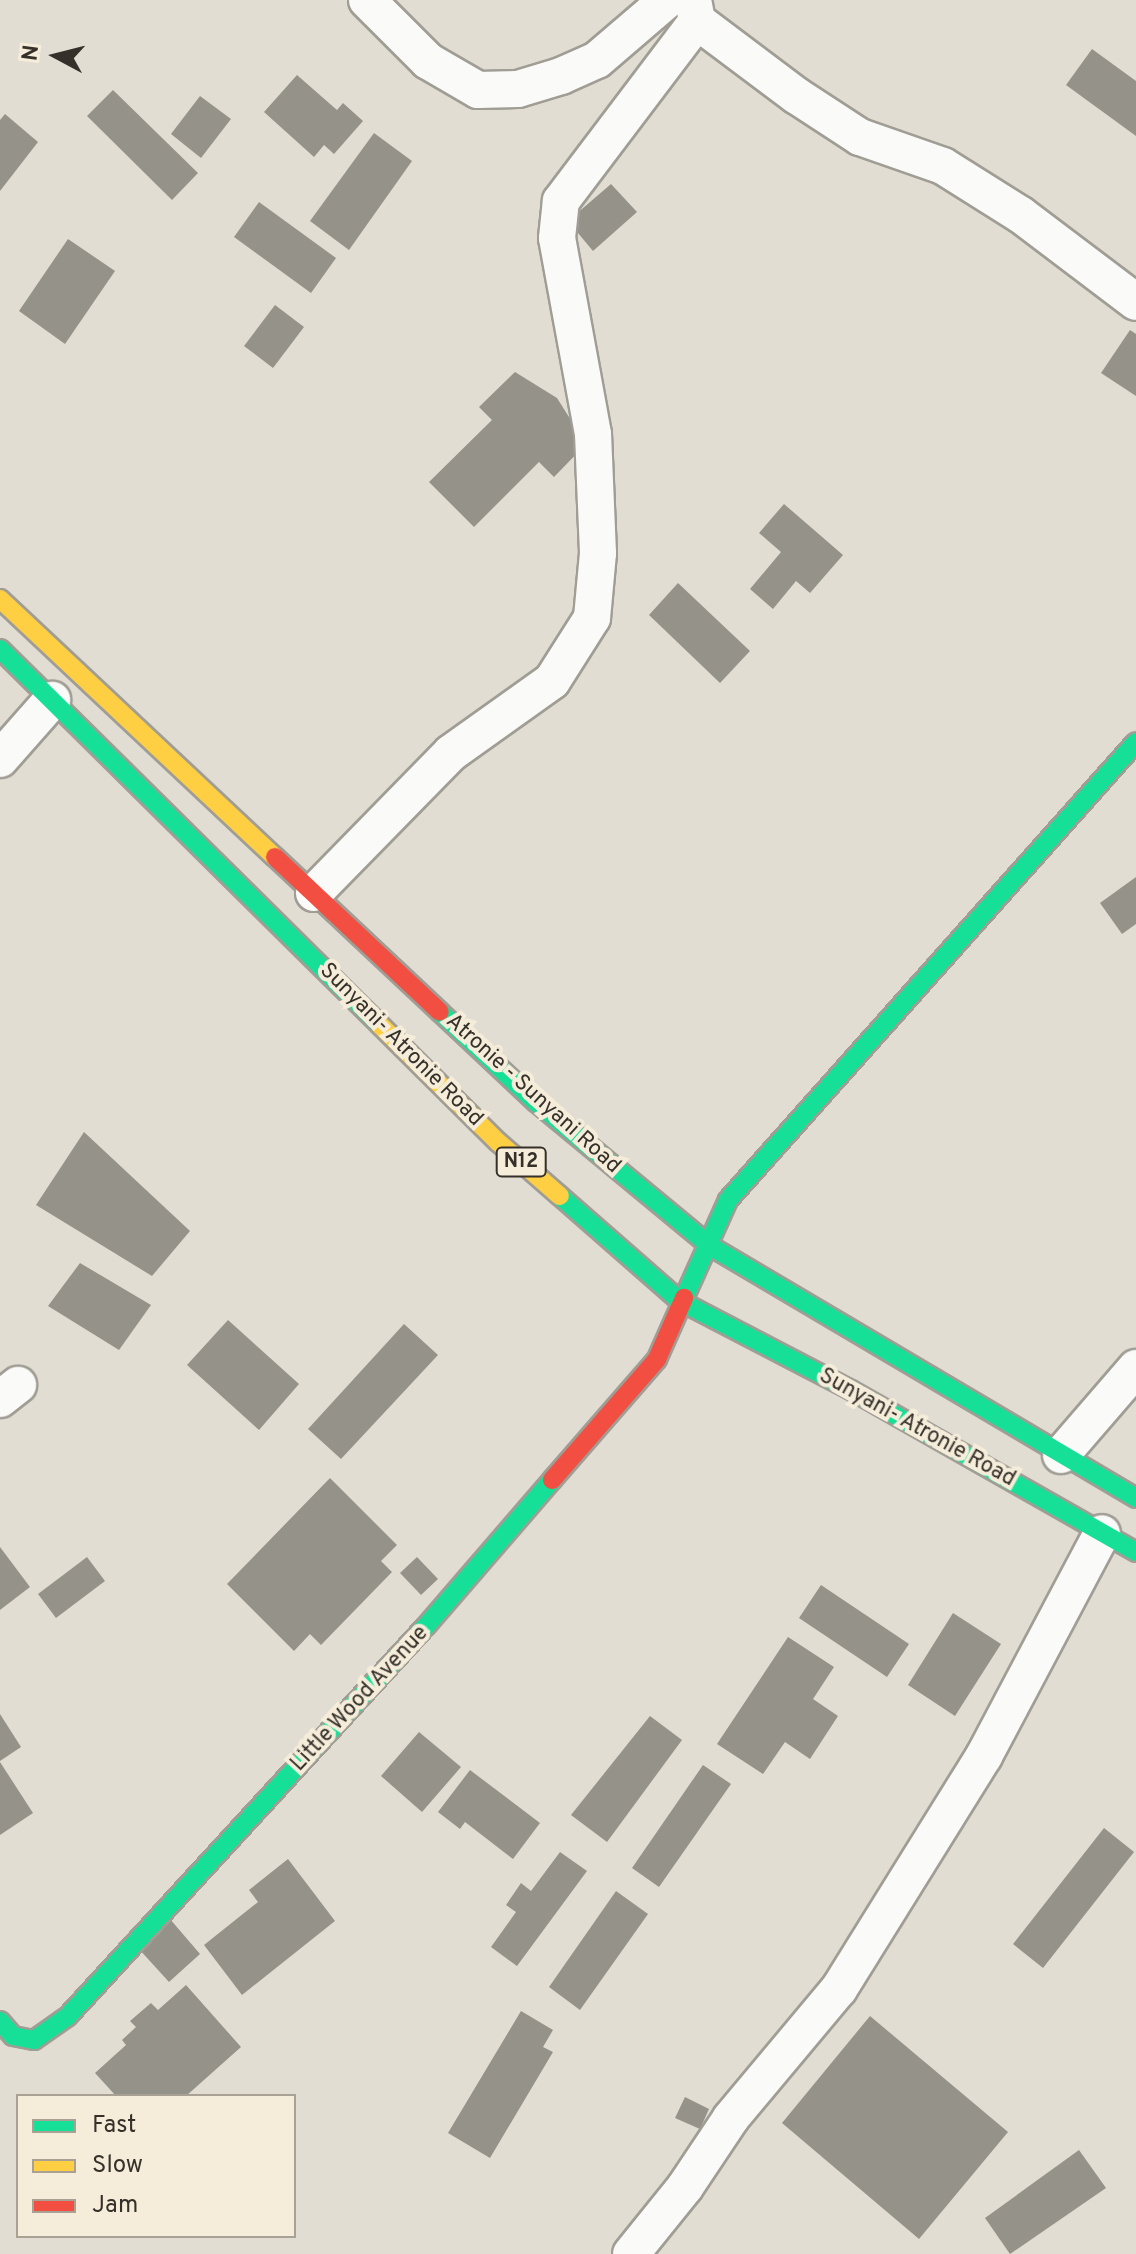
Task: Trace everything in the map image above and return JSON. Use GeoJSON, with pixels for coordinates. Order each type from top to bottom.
{"type":"FeatureCollection","features":[{"type":"Feature","properties":{"kind":"main road","name":"Atronie - Sunyani Road"},"geometry":{"type":"LineString","coordinates":[[0,599],[536,1102],[710,1246],[1136,1498]]}},
{"type":"Feature","properties":{"kind":"main road","name":"Sunyani- Atronie Road"},"geometry":{"type":"LineString","coordinates":[[0,649],[498,1142],[680,1301],[851,1390],[1136,1552]]}},
{"type":"Feature","properties":{"kind":"main road","name":"Little Wood Avenue"},"geometry":{"type":"LineString","coordinates":[[0,2021],[13,2036],[34,2040],[68,2016],[426,1626],[657,1359],[680,1301],[710,1246],[728,1200],[1136,742]]}},
{"type":"Feature","properties":{"kind":"street"},"geometry":{"type":"LineString","coordinates":[[367,0],[428,61],[478,90],[518,89],[561,76],[597,60],[667,0]]}},
{"type":"Feature","properties":{"kind":"street"},"geometry":{"type":"LineString","coordinates":[[314,893],[451,753],[552,681],[592,618],[598,553],[593,434],[557,238],[561,201],[695,10],[797,96],[860,137],[943,166],[1021,215],[1136,302]]}},
{"type":"Feature","properties":{"kind":"street"},"geometry":{"type":"LineString","coordinates":[[0,759],[52,700]]}},
{"type":"Feature","properties":{"kind":"street"},"geometry":{"type":"LineString","coordinates":[[1061,1455],[1136,1368]]}},
{"type":"Feature","properties":{"kind":"street"},"geometry":{"type":"LineString","coordinates":[[631,2254],[685,2187],[731,2118],[839,1989],[984,1756],[1102,1533]]}},
{"type":"Feature","properties":{"kind":"building"},"geometry":{"type":"Polygon","coordinates":[[[1092,49],[1136,81],[1136,136],[1066,85],[1092,49]]]}},
{"type":"Feature","properties":{"kind":"building"},"geometry":{"type":"Polygon","coordinates":[[[297,75],[337,110],[343,103],[363,121],[334,154],[324,145],[314,157],[264,112],[297,75]]]}},
{"type":"Feature","properties":{"kind":"building"},"geometry":{"type":"Polygon","coordinates":[[[113,90],[198,173],[172,200],[87,116],[113,90]]]}},
{"type":"Feature","properties":{"kind":"building"},"geometry":{"type":"Polygon","coordinates":[[[200,96],[231,119],[201,158],[171,134],[200,96]]]}},
{"type":"Feature","properties":{"kind":"building"},"geometry":{"type":"Polygon","coordinates":[[[5,114],[38,142],[0,191],[0,120],[5,114]]]}},
{"type":"Feature","properties":{"kind":"building"},"geometry":{"type":"Polygon","coordinates":[[[374,133],[412,161],[349,250],[310,221],[374,133]]]}},
{"type":"Feature","properties":{"kind":"building"},"geometry":{"type":"Polygon","coordinates":[[[611,184],[637,212],[593,251],[568,221],[611,184]]]}},
{"type":"Feature","properties":{"kind":"building"},"geometry":{"type":"Polygon","coordinates":[[[259,202],[336,258],[311,293],[234,237],[259,202]]]}},
{"type":"Feature","properties":{"kind":"building"},"geometry":{"type":"Polygon","coordinates":[[[68,239],[115,271],[65,344],[19,311],[68,239]]]}},
{"type":"Feature","properties":{"kind":"building"},"geometry":{"type":"Polygon","coordinates":[[[275,305],[304,327],[273,368],[244,346],[275,305]]]}},
{"type":"Feature","properties":{"kind":"building"},"geometry":{"type":"Polygon","coordinates":[[[1130,330],[1136,334],[1136,396],[1101,373],[1130,330]]]}},
{"type":"Feature","properties":{"kind":"building"},"geometry":{"type":"Polygon","coordinates":[[[515,372],[557,398],[586,444],[554,477],[539,462],[474,527],[429,482],[492,420],[479,407],[515,372]]]}},
{"type":"Feature","properties":{"kind":"building"},"geometry":{"type":"Polygon","coordinates":[[[784,504],[843,555],[810,593],[796,581],[773,609],[750,589],[781,552],[759,533],[784,504]]]}},
{"type":"Feature","properties":{"kind":"building"},"geometry":{"type":"Polygon","coordinates":[[[678,583],[750,651],[720,683],[649,615],[678,583]]]}},
{"type":"Feature","properties":{"kind":"building"},"geometry":{"type":"Polygon","coordinates":[[[1136,877],[1136,924],[1122,934],[1100,903],[1136,877]]]}},
{"type":"Feature","properties":{"kind":"building"},"geometry":{"type":"Polygon","coordinates":[[[84,1132],[190,1231],[152,1276],[36,1205],[84,1132]]]}},
{"type":"Feature","properties":{"kind":"building"},"geometry":{"type":"Polygon","coordinates":[[[80,1263],[151,1305],[119,1350],[48,1306],[80,1263]]]}},
{"type":"Feature","properties":{"kind":"building"},"geometry":{"type":"Polygon","coordinates":[[[228,1320],[299,1384],[259,1430],[187,1365],[228,1320]]]}},
{"type":"Feature","properties":{"kind":"building"},"geometry":{"type":"Polygon","coordinates":[[[404,1324],[438,1355],[341,1459],[308,1429],[404,1324]]]}},
{"type":"Feature","properties":{"kind":"building"},"geometry":{"type":"Polygon","coordinates":[[[330,1478],[397,1545],[381,1561],[392,1572],[321,1645],[310,1634],[294,1651],[227,1584],[330,1478]]]}},
{"type":"Feature","properties":{"kind":"building"},"geometry":{"type":"Polygon","coordinates":[[[0,1547],[30,1587],[0,1610],[0,1547]]]}},
{"type":"Feature","properties":{"kind":"building"},"geometry":{"type":"Polygon","coordinates":[[[87,1557],[105,1581],[56,1618],[38,1594],[87,1557]]]}},
{"type":"Feature","properties":{"kind":"building"},"geometry":{"type":"Polygon","coordinates":[[[417,1557],[438,1579],[421,1595],[400,1573],[417,1557]]]}},
{"type":"Feature","properties":{"kind":"building"},"geometry":{"type":"Polygon","coordinates":[[[821,1585],[909,1644],[887,1677],[799,1618],[821,1585]]]}},
{"type":"Feature","properties":{"kind":"building"},"geometry":{"type":"Polygon","coordinates":[[[953,1613],[1001,1644],[955,1716],[908,1685],[953,1613]]]}},
{"type":"Feature","properties":{"kind":"building"},"geometry":{"type":"Polygon","coordinates":[[[788,1637],[834,1667],[813,1699],[838,1716],[810,1759],[785,1742],[763,1774],[717,1744],[788,1637]]]}},
{"type":"Feature","properties":{"kind":"building"},"geometry":{"type":"Polygon","coordinates":[[[0,1714],[21,1747],[0,1761],[0,1714]]]}},
{"type":"Feature","properties":{"kind":"building"},"geometry":{"type":"Polygon","coordinates":[[[650,1716],[682,1740],[607,1842],[571,1815],[650,1716]]]}},
{"type":"Feature","properties":{"kind":"building"},"geometry":{"type":"Polygon","coordinates":[[[419,1732],[461,1767],[422,1812],[381,1776],[419,1732]]]}},
{"type":"Feature","properties":{"kind":"building"},"geometry":{"type":"Polygon","coordinates":[[[0,1762],[33,1813],[0,1835],[0,1762]]]}},
{"type":"Feature","properties":{"kind":"building"},"geometry":{"type":"Polygon","coordinates":[[[703,1765],[731,1784],[659,1887],[632,1868],[703,1765]]]}},
{"type":"Feature","properties":{"kind":"building"},"geometry":{"type":"Polygon","coordinates":[[[470,1770],[540,1823],[513,1859],[465,1822],[460,1829],[438,1812],[470,1770]]]}},
{"type":"Feature","properties":{"kind":"building"},"geometry":{"type":"Polygon","coordinates":[[[1104,1828],[1134,1852],[1043,1968],[1013,1944],[1104,1828]]]}},
{"type":"Feature","properties":{"kind":"building"},"geometry":{"type":"Polygon","coordinates":[[[560,1852],[587,1871],[517,1966],[491,1947],[516,1912],[506,1905],[521,1883],[531,1891],[560,1852]]]}},
{"type":"Feature","properties":{"kind":"building"},"geometry":{"type":"Polygon","coordinates":[[[288,1859],[335,1921],[242,1995],[204,1945],[258,1902],[249,1890],[288,1859]]]}},
{"type":"Feature","properties":{"kind":"building"},"geometry":{"type":"Polygon","coordinates":[[[616,1891],[648,1914],[580,2010],[549,1987],[616,1891]]]}},
{"type":"Feature","properties":{"kind":"building"},"geometry":{"type":"Polygon","coordinates":[[[170,1919],[200,1954],[169,1982],[138,1948],[170,1919]]]}},
{"type":"Feature","properties":{"kind":"building"},"geometry":{"type":"Polygon","coordinates":[[[186,1985],[241,2047],[188,2094],[114,2094],[95,2073],[126,2045],[122,2040],[136,2027],[130,2021],[151,2003],[158,2010],[186,1985]]]}},
{"type":"Feature","properties":{"kind":"building"},"geometry":{"type":"Polygon","coordinates":[[[521,2011],[553,2030],[543,2047],[553,2052],[490,2158],[448,2133],[521,2011]]]}},
{"type":"Feature","properties":{"kind":"building"},"geometry":{"type":"Polygon","coordinates":[[[870,2016],[1008,2132],[919,2239],[782,2123],[870,2016]]]}},
{"type":"Feature","properties":{"kind":"building"},"geometry":{"type":"Polygon","coordinates":[[[685,2097],[709,2109],[700,2129],[675,2118],[685,2097]]]}},
{"type":"Feature","properties":{"kind":"building"},"geometry":{"type":"Polygon","coordinates":[[[1079,2150],[1106,2188],[1010,2254],[985,2218],[1079,2150]]]}},
{"type":"Feature","properties":{"kind":"traffic: fast"},"geometry":{"type":"LineString","coordinates":[[0,649],[379,1024]]}},
{"type":"Feature","properties":{"kind":"traffic: fast"},"geometry":{"type":"LineString","coordinates":[[684,1298],[728,1200],[1136,742]]}},
{"type":"Feature","properties":{"kind":"traffic: fast"},"geometry":{"type":"LineString","coordinates":[[440,1012],[536,1102],[710,1246],[1136,1498]]}},
{"type":"Feature","properties":{"kind":"traffic: fast"},"geometry":{"type":"LineString","coordinates":[[560,1196],[680,1301],[851,1390],[1136,1552]]}},
{"type":"Feature","properties":{"kind":"traffic: fast"},"geometry":{"type":"LineString","coordinates":[[0,2021],[13,2036],[34,2040],[68,2016],[426,1626],[552,1480]]}},
{"type":"Feature","properties":{"kind":"traffic: slow"},"geometry":{"type":"LineString","coordinates":[[0,599],[275,857]]}},
{"type":"Feature","properties":{"kind":"traffic: slow"},"geometry":{"type":"LineString","coordinates":[[379,1024],[498,1142],[560,1196]]}},
{"type":"Feature","properties":{"kind":"traffic: jam"},"geometry":{"type":"LineString","coordinates":[[275,857],[440,1012]]}},
{"type":"Feature","properties":{"kind":"traffic: jam"},"geometry":{"type":"LineString","coordinates":[[552,1480],[657,1359],[684,1298]]}}]}
